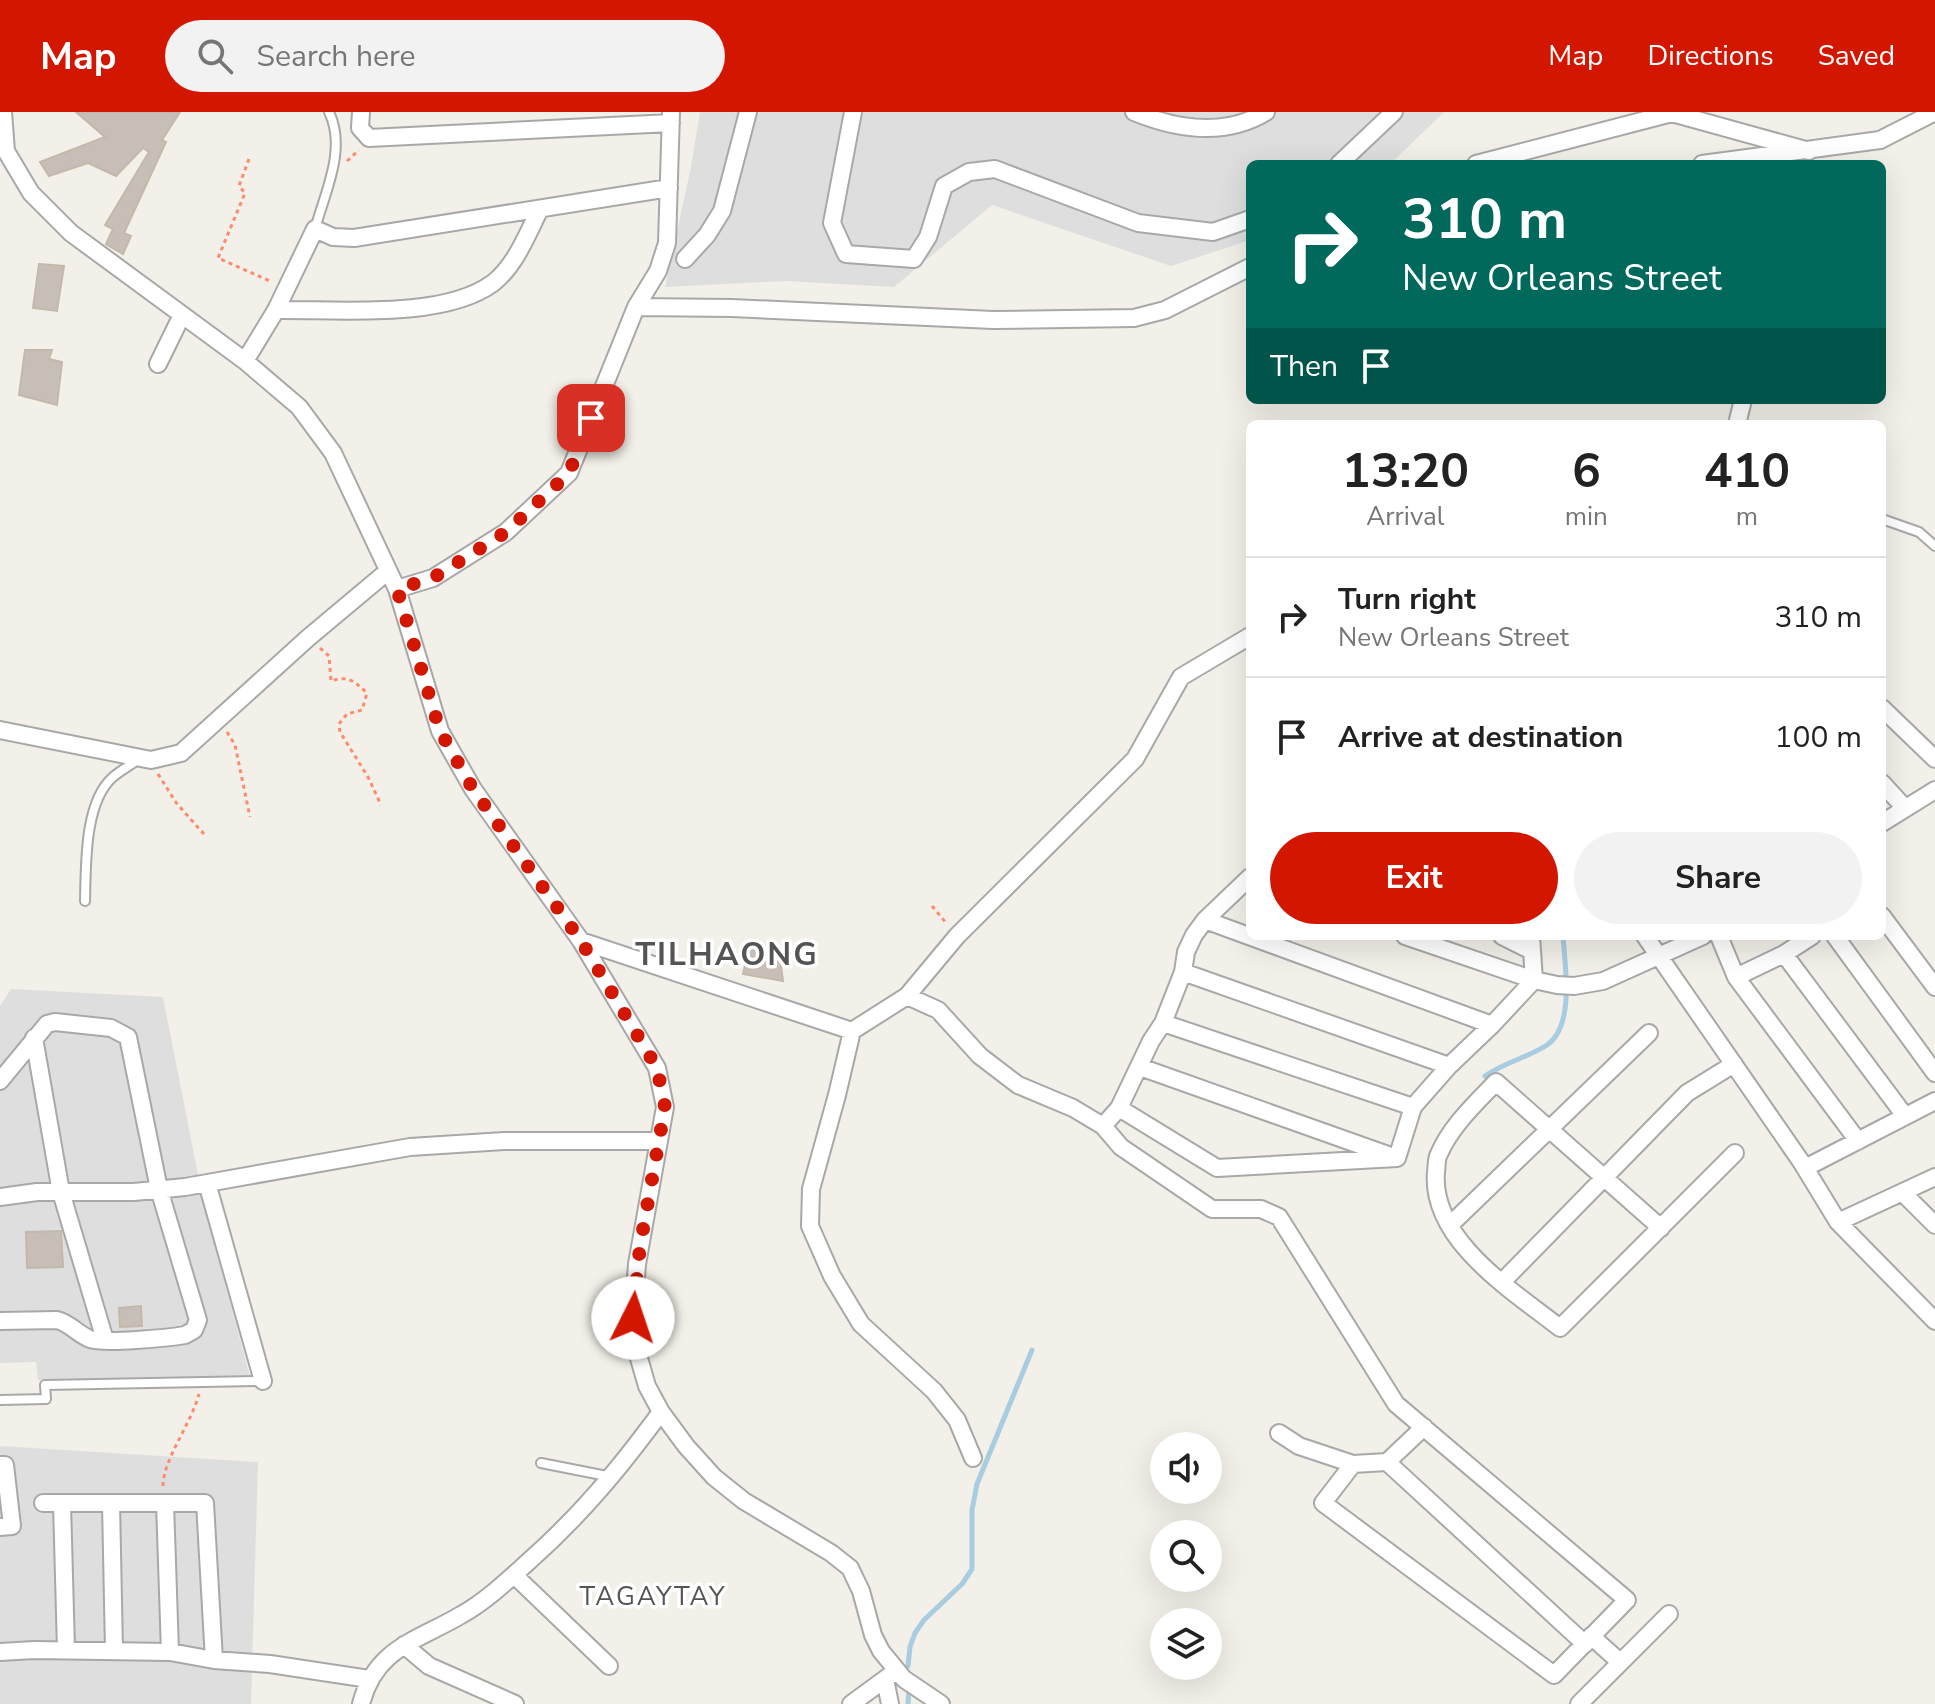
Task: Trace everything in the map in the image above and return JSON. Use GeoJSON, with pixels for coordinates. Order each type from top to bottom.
{"type":"FeatureCollection","features":[{"type":"Feature","properties":{"kind":"street"},"geometry":{"type":"LineString","coordinates":[[3,112],[6,151],[31,193],[71,233],[245,361],[299,407],[333,453],[397,589],[440,731],[473,789],[581,941],[657,1068],[665,1107],[637,1264],[633,1318],[640,1365],[661,1412],[714,1477],[744,1501],[831,1553],[850,1568],[890,1675],[890,1704]]}},
{"type":"Feature","properties":{"kind":"street"},"geometry":{"type":"LineString","coordinates":[[361,112],[360,128],[369,138],[671,117],[667,243],[658,271],[636,307],[569,473],[506,532],[433,578],[397,589]]}},
{"type":"Feature","properties":{"kind":"street"},"geometry":{"type":"LineString","coordinates":[[685,259],[707,235],[722,211],[748,112]]}},
{"type":"Feature","properties":{"kind":"street"},"geometry":{"type":"LineString","coordinates":[[853,112],[832,223],[846,254],[914,259],[928,237],[944,186],[969,172],[995,169],[1138,223],[1213,232],[1246,220]]}},
{"type":"Feature","properties":{"kind":"street"},"geometry":{"type":"LineString","coordinates":[[1134,112],[1154,120],[1206,130],[1253,120],[1266,112]]}},
{"type":"Feature","properties":{"kind":"street"},"geometry":{"type":"LineString","coordinates":[[1343,160],[1394,112]]}},
{"type":"Feature","properties":{"kind":"street"},"geometry":{"type":"LineString","coordinates":[[1774,160],[1880,140],[1935,112]]}},
{"type":"Feature","properties":{"kind":"street"},"geometry":{"type":"LineString","coordinates":[[1491,160],[1672,113],[1809,151]]}},
{"type":"Feature","properties":{"kind":"street"},"geometry":{"type":"LineString","coordinates":[[245,361],[276,310],[315,229],[333,237],[354,238],[669,188]]}},
{"type":"Feature","properties":{"kind":"street"},"geometry":{"type":"LineString","coordinates":[[276,310],[409,309],[456,302],[494,282],[519,251],[539,211]]}},
{"type":"Feature","properties":{"kind":"street"},"geometry":{"type":"LineString","coordinates":[[636,307],[732,308],[993,320],[1134,318],[1165,310],[1246,269]]}},
{"type":"Feature","properties":{"kind":"street"},"geometry":{"type":"LineString","coordinates":[[158,364],[182,315]]}},
{"type":"Feature","properties":{"kind":"street"},"geometry":{"type":"LineString","coordinates":[[0,730],[145,760],[181,753],[308,638],[388,571]]}},
{"type":"Feature","properties":{"kind":"street"},"geometry":{"type":"LineString","coordinates":[[973,1458],[957,1420],[934,1391],[861,1324],[832,1276],[810,1226],[811,1189],[852,1031],[907,996],[957,936],[1135,759],[1181,677],[1246,638]]}},
{"type":"Feature","properties":{"kind":"street"},"geometry":{"type":"LineString","coordinates":[[1886,712],[1935,759]]}},
{"type":"Feature","properties":{"kind":"street"},"geometry":{"type":"LineString","coordinates":[[1886,787],[1904,807]]}},
{"type":"Feature","properties":{"kind":"street"},"geometry":{"type":"LineString","coordinates":[[1886,820],[1935,790]]}},
{"type":"Feature","properties":{"kind":"street"},"geometry":{"type":"LineString","coordinates":[[1103,1126],[1119,1108],[1163,1023],[1183,972],[1186,952],[1205,920],[1246,882]]}},
{"type":"Feature","properties":{"kind":"street"},"geometry":{"type":"LineString","coordinates":[[1205,920],[1246,935]]}},
{"type":"Feature","properties":{"kind":"street"},"geometry":{"type":"LineString","coordinates":[[1886,921],[1935,987]]}},
{"type":"Feature","properties":{"kind":"street"},"geometry":{"type":"LineString","coordinates":[[1260,940],[1492,1025]]}},
{"type":"Feature","properties":{"kind":"street"},"geometry":{"type":"LineString","coordinates":[[1417,940],[1534,980],[1565,986],[1603,981],[1694,940]]}},
{"type":"Feature","properties":{"kind":"street"},"geometry":{"type":"LineString","coordinates":[[1648,940],[1805,1168],[1838,1222],[1935,1321]]}},
{"type":"Feature","properties":{"kind":"street"},"geometry":{"type":"LineString","coordinates":[[1721,940],[1736,977],[1858,1141]]}},
{"type":"Feature","properties":{"kind":"street"},"geometry":{"type":"LineString","coordinates":[[1736,977],[1806,940]]}},
{"type":"Feature","properties":{"kind":"street"},"geometry":{"type":"LineString","coordinates":[[1838,940],[1935,1073]]}},
{"type":"Feature","properties":{"kind":"street"},"geometry":{"type":"LineString","coordinates":[[581,941],[852,1031]]}},
{"type":"Feature","properties":{"kind":"street"},"geometry":{"type":"LineString","coordinates":[[1397,1158],[1413,1107],[1534,980],[1532,944]]}},
{"type":"Feature","properties":{"kind":"street"},"geometry":{"type":"LineString","coordinates":[[1784,954],[1905,1116]]}},
{"type":"Feature","properties":{"kind":"street"},"geometry":{"type":"LineString","coordinates":[[1183,972],[1449,1066]]}},
{"type":"Feature","properties":{"kind":"street"},"geometry":{"type":"LineString","coordinates":[[907,996],[938,1010],[980,1056],[1018,1085],[1073,1108],[1103,1126],[1121,1147],[1212,1209],[1261,1209],[1279,1217],[1396,1404],[1627,1600],[1554,1675],[1323,1503],[1353,1464]]}},
{"type":"Feature","properties":{"kind":"street"},"geometry":{"type":"LineString","coordinates":[[0,1081],[47,1024],[55,1022],[111,1028],[128,1037],[159,1189],[197,1314],[196,1325],[185,1335],[105,1340],[90,1339],[57,1320],[0,1321]]}},
{"type":"Feature","properties":{"kind":"street"},"geometry":{"type":"LineString","coordinates":[[1163,1023],[1413,1107]]}},
{"type":"Feature","properties":{"kind":"street"},"geometry":{"type":"LineString","coordinates":[[1450,1225],[1649,1033]]}},
{"type":"Feature","properties":{"kind":"street"},"geometry":{"type":"LineString","coordinates":[[34,1038],[61,1192],[105,1340]]}},
{"type":"Feature","properties":{"kind":"street"},"geometry":{"type":"LineString","coordinates":[[1502,1282],[1687,1093],[1734,1064]]}},
{"type":"Feature","properties":{"kind":"street"},"geometry":{"type":"LineString","coordinates":[[1140,1067],[1397,1158]]}},
{"type":"Feature","properties":{"kind":"street"},"geometry":{"type":"LineString","coordinates":[[1661,1228],[1496,1082],[1461,1119],[1438,1156],[1435,1189],[1450,1225],[1468,1252],[1560,1328],[1661,1228],[1735,1153]]}},
{"type":"Feature","properties":{"kind":"street"},"geometry":{"type":"LineString","coordinates":[[1805,1168],[1935,1101]]}},
{"type":"Feature","properties":{"kind":"street"},"geometry":{"type":"LineString","coordinates":[[1119,1108],[1217,1168],[1397,1158]]}},
{"type":"Feature","properties":{"kind":"street"},"geometry":{"type":"LineString","coordinates":[[0,1197],[159,1189],[410,1147],[504,1141],[659,1141]]}},
{"type":"Feature","properties":{"kind":"street"},"geometry":{"type":"LineString","coordinates":[[1838,1222],[1935,1177]]}},
{"type":"Feature","properties":{"kind":"street"},"geometry":{"type":"LineString","coordinates":[[207,1183],[263,1381]]}},
{"type":"Feature","properties":{"kind":"street"},"geometry":{"type":"LineString","coordinates":[[1903,1193],[1935,1225]]}},
{"type":"Feature","properties":{"kind":"street"},"geometry":{"type":"LineString","coordinates":[[366,1702],[369,1679],[382,1662],[404,1645],[477,1605],[514,1575],[568,1526],[613,1477],[661,1412]]}},
{"type":"Feature","properties":{"kind":"street"},"geometry":{"type":"LineString","coordinates":[[1279,1433],[1299,1446],[1353,1464],[1387,1462],[1424,1427]]}},
{"type":"Feature","properties":{"kind":"street"},"geometry":{"type":"LineString","coordinates":[[1387,1462],[1588,1640],[1620,1662]]}},
{"type":"Feature","properties":{"kind":"street"},"geometry":{"type":"LineString","coordinates":[[0,1465],[5,1465],[12,1526],[0,1527]]}},
{"type":"Feature","properties":{"kind":"street"},"geometry":{"type":"LineString","coordinates":[[43,1503],[205,1503],[214,1660]]}},
{"type":"Feature","properties":{"kind":"street"},"geometry":{"type":"LineString","coordinates":[[62,1503],[66,1650]]}},
{"type":"Feature","properties":{"kind":"street"},"geometry":{"type":"LineString","coordinates":[[111,1503],[114,1650]]}},
{"type":"Feature","properties":{"kind":"street"},"geometry":{"type":"LineString","coordinates":[[165,1503],[170,1652]]}},
{"type":"Feature","properties":{"kind":"street"},"geometry":{"type":"LineString","coordinates":[[514,1575],[609,1666]]}},
{"type":"Feature","properties":{"kind":"street"},"geometry":{"type":"LineString","coordinates":[[1579,1704],[1669,1614]]}},
{"type":"Feature","properties":{"kind":"street"},"geometry":{"type":"LineString","coordinates":[[404,1645],[429,1666],[481,1697],[515,1704]]}},
{"type":"Feature","properties":{"kind":"street"},"geometry":{"type":"LineString","coordinates":[[0,1652],[170,1652],[369,1679]]}},
{"type":"Feature","properties":{"kind":"street"},"geometry":{"type":"LineString","coordinates":[[851,1704],[890,1675]]}},
{"type":"Feature","properties":{"kind":"street"},"geometry":{"type":"LineString","coordinates":[[890,1675],[941,1704]]}},
{"type":"Feature","properties":{"kind":"lane"},"geometry":{"type":"LineString","coordinates":[[315,229],[337,155],[336,125],[329,112]]}},
{"type":"Feature","properties":{"kind":"lane"},"geometry":{"type":"LineString","coordinates":[[1886,520],[1919,532],[1935,546]]}},
{"type":"Feature","properties":{"kind":"lane"},"geometry":{"type":"LineString","coordinates":[[85,901],[89,825],[112,777],[145,760]]}},
{"type":"Feature","properties":{"kind":"lane"},"geometry":{"type":"LineString","coordinates":[[0,1400],[46,1399],[45,1385],[263,1381]]}},
{"type":"Feature","properties":{"kind":"lane"},"geometry":{"type":"LineString","coordinates":[[541,1463],[613,1477]]}},
{"type":"Feature","properties":{"kind":"path"},"geometry":{"type":"LineString","coordinates":[[249,159],[239,186],[245,193],[218,258],[286,289]]}},
{"type":"Feature","properties":{"kind":"path"},"geometry":{"type":"LineString","coordinates":[[308,638],[329,656],[331,681],[343,677],[354,681],[367,693],[362,710],[347,714],[339,724],[340,732],[381,805]]}},
{"type":"Feature","properties":{"kind":"path"},"geometry":{"type":"LineString","coordinates":[[219,719],[235,745],[250,817]]}},
{"type":"Feature","properties":{"kind":"path"},"geometry":{"type":"LineString","coordinates":[[145,760],[204,834]]}},
{"type":"Feature","properties":{"kind":"path"},"geometry":{"type":"LineString","coordinates":[[932,906],[957,936]]}},
{"type":"Feature","properties":{"kind":"path"},"geometry":{"type":"LineString","coordinates":[[165,1503],[165,1466],[189,1422],[202,1382]]}},
{"type":"Feature","properties":{"kind":"shaded area"},"geometry":{"type":"Polygon","coordinates":[[[700,112],[1444,112],[1394,160],[1246,160],[1246,241],[1171,266],[992,205],[894,287],[786,281],[665,287],[700,112]]]}},
{"type":"Feature","properties":{"kind":"shaded area"},"geometry":{"type":"Polygon","coordinates":[[[11,989],[163,997],[203,1200],[250,1377],[38,1380],[36,1362],[0,1363],[0,1006],[11,989]]]}},
{"type":"Feature","properties":{"kind":"shaded area"},"geometry":{"type":"Polygon","coordinates":[[[0,1446],[258,1462],[251,1704],[0,1704],[0,1446]]]}},
{"type":"Feature","properties":{"kind":"building"},"geometry":{"type":"Polygon","coordinates":[[[76,112],[180,112],[162,140],[166,142],[124,233],[131,236],[123,254],[106,244],[113,229],[105,225],[149,152],[143,148],[116,176],[88,163],[49,176],[40,162],[105,137],[76,112]]]}},
{"type":"Feature","properties":{"kind":"building"},"geometry":{"type":"Polygon","coordinates":[[[39,264],[64,266],[57,311],[33,308],[39,264]]]}},
{"type":"Feature","properties":{"kind":"building"},"geometry":{"type":"Polygon","coordinates":[[[25,350],[52,350],[49,359],[62,362],[57,405],[19,395],[25,350]]]}},
{"type":"Feature","properties":{"kind":"building"},"geometry":{"type":"Polygon","coordinates":[[[749,949],[779,952],[783,981],[743,974],[749,949]]]}},
{"type":"Feature","properties":{"kind":"building"},"geometry":{"type":"Polygon","coordinates":[[[61,1231],[63,1267],[27,1268],[26,1232],[61,1231]]]}},
{"type":"Feature","properties":{"kind":"building"},"geometry":{"type":"Polygon","coordinates":[[[141,1306],[142,1326],[120,1327],[119,1308],[141,1306]]]}},
{"type":"Feature","properties":{"kind":"waterway"},"geometry":{"type":"LineString","coordinates":[[1485,1076],[1547,1045],[1556,1036],[1565,1010],[1563,940]]}},
{"type":"Feature","properties":{"kind":"waterway"},"geometry":{"type":"LineString","coordinates":[[908,1666],[915,1633],[924,1620],[962,1584],[972,1569],[972,1510],[977,1484],[1032,1350]]}},
{"type":"Feature","properties":{"kind":"waterway"},"geometry":{"type":"LineString","coordinates":[[908,1704],[909,1690]]}},
{"type":"Feature","properties":{"kind":"district","name":"TILHAONG"},"geometry":{"type":"Point","coordinates":[727,954]}},
{"type":"Feature","properties":{"kind":"district","name":"TAGAYTAY"},"geometry":{"type":"Point","coordinates":[653,1596]}},
{"type":"Feature","properties":{"kind":"route"},"geometry":{"type":"LineString","coordinates":[[591,418],[569,473],[506,532],[433,578],[397,589],[440,731],[473,789],[581,941],[657,1068],[665,1107],[640,1246],[633,1318]]}}]}
